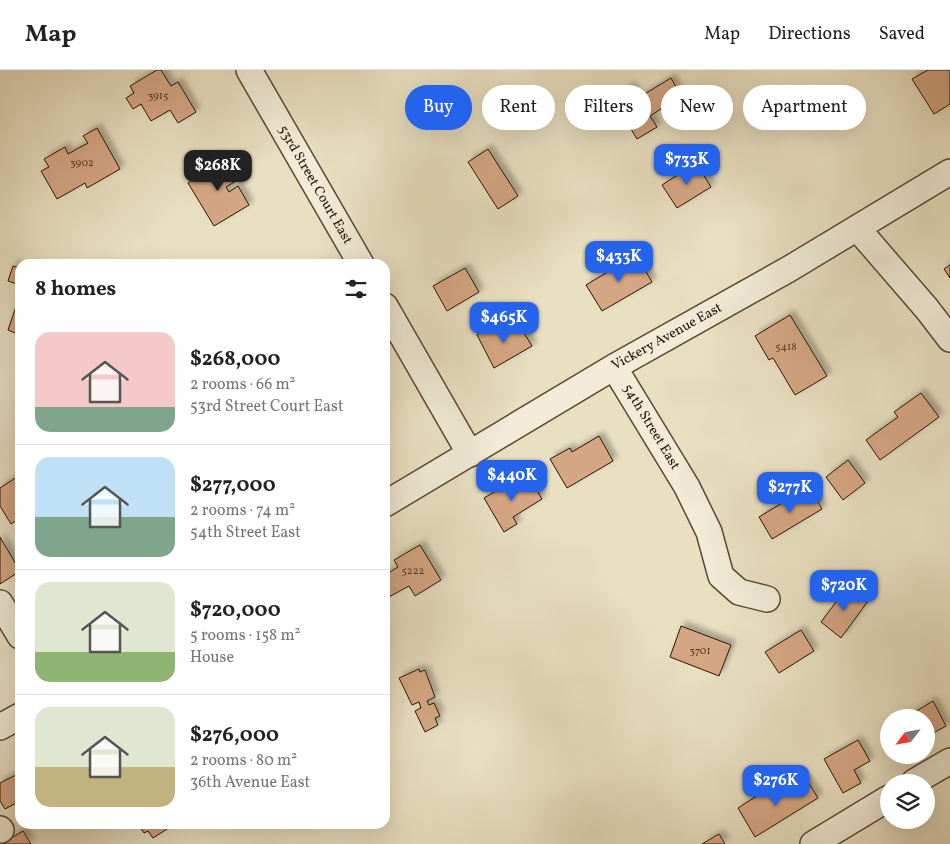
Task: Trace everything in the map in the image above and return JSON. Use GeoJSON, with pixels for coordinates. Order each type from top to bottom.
{"type":"FeatureCollection","features":[{"type":"Feature","properties":{"kind":"street","name":"53rd Street Court East"},"geometry":{"type":"LineString","coordinates":[[249,70],[358,259]]}},
{"type":"Feature","properties":{"kind":"street","name":"Vickery Avenue East"},"geometry":{"type":"LineString","coordinates":[[390,501],[614,367],[789,269],[950,172]]}},
{"type":"Feature","properties":{"kind":"street"},"geometry":{"type":"LineString","coordinates":[[857,228],[927,309],[950,339]]}},
{"type":"Feature","properties":{"kind":"street"},"geometry":{"type":"LineString","coordinates":[[390,315],[470,454]]}},
{"type":"Feature","properties":{"kind":"street","name":"54th Street East"},"geometry":{"type":"LineString","coordinates":[[614,367],[687,488],[709,532],[721,576],[739,592],[767,599]]}},
{"type":"Feature","properties":{"kind":"street"},"geometry":{"type":"LineString","coordinates":[[0,603],[15,628]]}},
{"type":"Feature","properties":{"kind":"street"},"geometry":{"type":"LineString","coordinates":[[0,727],[15,719]]}},
{"type":"Feature","properties":{"kind":"street"},"geometry":{"type":"LineString","coordinates":[[928,774],[950,761]]}},
{"type":"Feature","properties":{"kind":"street"},"geometry":{"type":"LineString","coordinates":[[813,844],[880,803]]}},
{"type":"Feature","properties":{"kind":"building"},"geometry":{"type":"Polygon","coordinates":[[[157,70],[161,70],[171,86],[178,82],[196,112],[178,123],[170,110],[151,121],[141,104],[133,109],[126,98],[134,93],[130,86],[157,70]]]}},
{"type":"Feature","properties":{"kind":"building"},"geometry":{"type":"Polygon","coordinates":[[[928,70],[950,70],[950,104],[934,114],[912,79],[928,70]]]}},
{"type":"Feature","properties":{"kind":"building"},"geometry":{"type":"Polygon","coordinates":[[[671,78],[675,85],[661,85],[661,109],[651,115],[651,90],[671,78]]]}},
{"type":"Feature","properties":{"kind":"building"},"geometry":{"type":"Polygon","coordinates":[[[651,118],[657,127],[637,139],[632,130],[651,130],[651,118]]]}},
{"type":"Feature","properties":{"kind":"building"},"geometry":{"type":"Polygon","coordinates":[[[97,128],[120,169],[87,188],[85,183],[57,199],[41,171],[49,167],[44,159],[65,147],[68,154],[88,143],[83,136],[97,128]]]}},
{"type":"Feature","properties":{"kind":"building"},"geometry":{"type":"Polygon","coordinates":[[[488,149],[518,196],[498,209],[468,162],[488,149]]]}},
{"type":"Feature","properties":{"kind":"building"},"geometry":{"type":"Polygon","coordinates":[[[220,156],[236,181],[226,187],[229,192],[238,186],[249,205],[214,226],[188,183],[203,173],[200,168],[220,156]]]}},
{"type":"Feature","properties":{"kind":"building"},"geometry":{"type":"Polygon","coordinates":[[[696,163],[711,187],[677,208],[662,185],[696,163]]]}},
{"type":"Feature","properties":{"kind":"building"},"geometry":{"type":"Polygon","coordinates":[[[636,255],[652,282],[602,311],[586,285],[636,255]]]}},
{"type":"Feature","properties":{"kind":"building"},"geometry":{"type":"Polygon","coordinates":[[[950,265],[950,278],[944,269],[950,265]]]}},
{"type":"Feature","properties":{"kind":"building"},"geometry":{"type":"Polygon","coordinates":[[[13,266],[15,267],[15,283],[8,281],[13,266]]]}},
{"type":"Feature","properties":{"kind":"building"},"geometry":{"type":"Polygon","coordinates":[[[465,268],[479,292],[447,311],[433,286],[465,268]]]}},
{"type":"Feature","properties":{"kind":"building"},"geometry":{"type":"Polygon","coordinates":[[[15,310],[15,333],[8,330],[15,310]]]}},
{"type":"Feature","properties":{"kind":"building"},"geometry":{"type":"Polygon","coordinates":[[[790,315],[827,376],[795,395],[773,358],[769,360],[755,336],[790,315]]]}},
{"type":"Feature","properties":{"kind":"building"},"geometry":{"type":"Polygon","coordinates":[[[517,322],[532,346],[494,368],[477,335],[491,327],[496,334],[517,322]]]}},
{"type":"Feature","properties":{"kind":"building"},"geometry":{"type":"Polygon","coordinates":[[[921,393],[939,417],[880,460],[866,440],[898,417],[894,412],[921,393]]]}},
{"type":"Feature","properties":{"kind":"building"},"geometry":{"type":"Polygon","coordinates":[[[599,436],[613,461],[567,488],[550,459],[570,448],[572,452],[599,436]]]}},
{"type":"Feature","properties":{"kind":"building"},"geometry":{"type":"Polygon","coordinates":[[[848,460],[865,483],[843,500],[826,477],[848,460]]]}},
{"type":"Feature","properties":{"kind":"building"},"geometry":{"type":"Polygon","coordinates":[[[529,477],[542,499],[513,517],[517,524],[504,532],[484,498],[506,485],[508,489],[529,477]]]}},
{"type":"Feature","properties":{"kind":"building"},"geometry":{"type":"Polygon","coordinates":[[[15,478],[15,521],[11,524],[0,506],[0,488],[15,478]]]}},
{"type":"Feature","properties":{"kind":"building"},"geometry":{"type":"Polygon","coordinates":[[[811,491],[822,509],[772,539],[759,517],[787,500],[789,504],[811,491]]]}},
{"type":"Feature","properties":{"kind":"building"},"geometry":{"type":"Polygon","coordinates":[[[0,537],[15,562],[15,574],[0,584],[0,537]]]}},
{"type":"Feature","properties":{"kind":"building"},"geometry":{"type":"Polygon","coordinates":[[[420,545],[441,580],[415,596],[409,586],[390,596],[390,572],[398,567],[394,560],[420,545]]]}},
{"type":"Feature","properties":{"kind":"building"},"geometry":{"type":"Polygon","coordinates":[[[848,586],[868,601],[841,638],[821,622],[848,586]]]}},
{"type":"Feature","properties":{"kind":"building"},"geometry":{"type":"Polygon","coordinates":[[[681,626],[731,645],[719,676],[670,657],[681,626]]]}},
{"type":"Feature","properties":{"kind":"building"},"geometry":{"type":"Polygon","coordinates":[[[801,630],[814,651],[779,673],[765,652],[801,630]]]}},
{"type":"Feature","properties":{"kind":"building"},"geometry":{"type":"Polygon","coordinates":[[[419,669],[420,672],[425,670],[435,697],[427,701],[429,705],[434,703],[440,716],[435,718],[438,725],[425,732],[415,711],[421,708],[419,702],[412,705],[399,678],[419,669]]]}},
{"type":"Feature","properties":{"kind":"building"},"geometry":{"type":"Polygon","coordinates":[[[933,701],[946,726],[935,732],[935,709],[920,709],[933,701]]]}},
{"type":"Feature","properties":{"kind":"building"},"geometry":{"type":"Polygon","coordinates":[[[858,740],[870,761],[854,770],[861,783],[843,793],[824,759],[858,740]]]}},
{"type":"Feature","properties":{"kind":"building"},"geometry":{"type":"Polygon","coordinates":[[[15,776],[15,804],[5,809],[0,801],[0,783],[15,776]]]}},
{"type":"Feature","properties":{"kind":"building"},"geometry":{"type":"Polygon","coordinates":[[[806,779],[818,798],[755,837],[738,808],[768,789],[774,799],[806,779]]]}},
{"type":"Feature","properties":{"kind":"building"},"geometry":{"type":"Polygon","coordinates":[[[141,829],[167,829],[153,838],[148,831],[144,833],[141,829]]]}},
{"type":"Feature","properties":{"kind":"building"},"geometry":{"type":"Polygon","coordinates":[[[23,831],[31,844],[2,844],[23,831]]]}},
{"type":"Feature","properties":{"kind":"building"},"geometry":{"type":"Polygon","coordinates":[[[719,834],[725,844],[702,844],[719,834]]]}}]}
